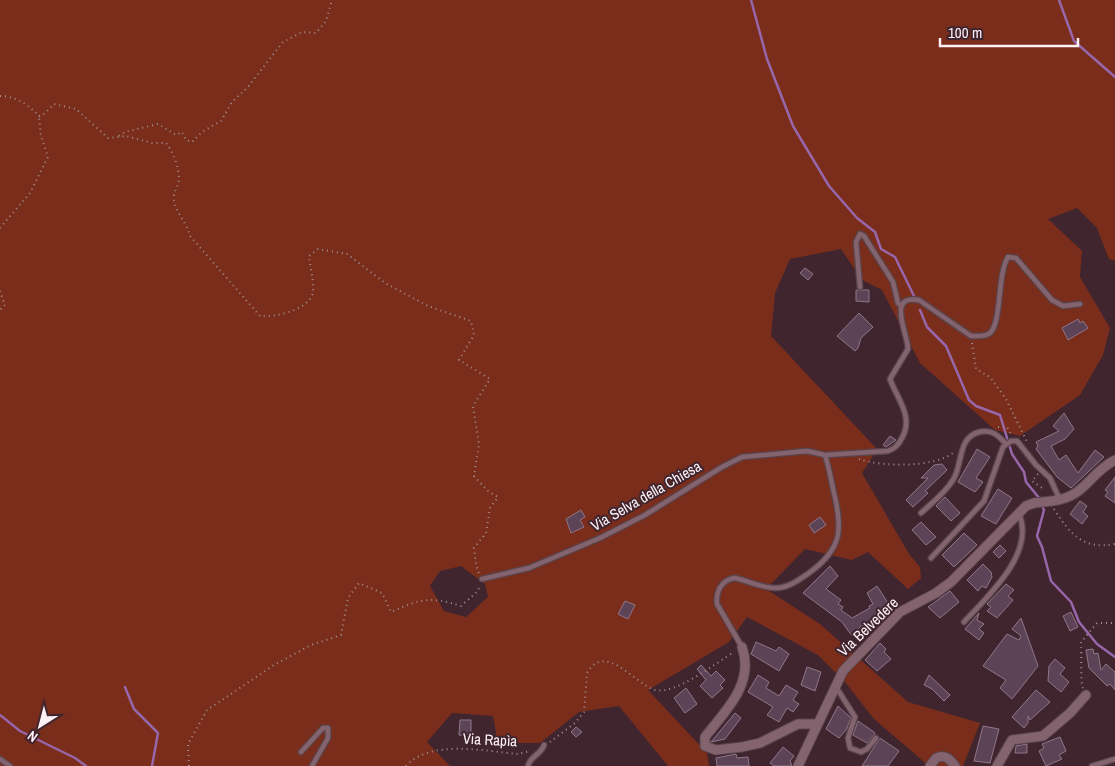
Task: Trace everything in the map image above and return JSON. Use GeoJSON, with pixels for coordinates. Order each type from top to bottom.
{"type":"FeatureCollection","features":[{"type":"Feature","properties":{"kind":"street"},"geometry":{"type":"LineString","coordinates":[[1058,501],[1080,491],[1097,472],[1115,460]]}},
{"type":"Feature","properties":{"kind":"street","name":"Via Belvedere"},"geometry":{"type":"LineString","coordinates":[[798,766],[843,671],[894,617],[905,608],[936,593],[952,582],[1027,505],[1058,501]]}},
{"type":"Feature","properties":{"kind":"street"},"geometry":{"type":"LineString","coordinates":[[742,647],[744,658],[742,687],[735,699],[705,737],[704,742],[708,748],[716,750],[754,745],[793,726],[817,724]]}},
{"type":"Feature","properties":{"kind":"street"},"geometry":{"type":"LineString","coordinates":[[997,766],[1012,740],[1043,736],[1070,713],[1086,695]]}},
{"type":"Feature","properties":{"kind":"street"},"geometry":{"type":"LineString","coordinates":[[930,766],[936,758],[943,756],[952,761],[955,766]]}},
{"type":"Feature","properties":{"kind":"lane"},"geometry":{"type":"LineString","coordinates":[[860,287],[856,242],[858,236],[862,234],[893,282],[901,306],[909,301],[919,300],[971,336],[980,337],[989,333],[994,325],[1002,267],[1008,257],[1016,258],[1052,300],[1064,306],[1080,304]]}},
{"type":"Feature","properties":{"kind":"lane","name":"Via Selva della Chiesa"},"geometry":{"type":"LineString","coordinates":[[482,579],[529,568],[600,538],[645,515],[711,473],[742,457],[808,451],[825,455],[888,451],[899,443],[905,431],[905,411],[890,379],[908,348],[901,317],[901,306]]}},
{"type":"Feature","properties":{"kind":"lane"},"geometry":{"type":"LineString","coordinates":[[921,513],[952,482],[958,469],[961,452],[969,438],[977,433],[989,431],[996,434],[1006,444]]}},
{"type":"Feature","properties":{"kind":"lane"},"geometry":{"type":"LineString","coordinates":[[931,558],[984,501],[1006,444],[1012,440],[1050,478],[1058,501]]}},
{"type":"Feature","properties":{"kind":"lane"},"geometry":{"type":"LineString","coordinates":[[742,647],[717,604],[716,596],[720,586],[734,578],[774,588],[794,583],[825,559],[837,542],[839,513],[825,455]]}},
{"type":"Feature","properties":{"kind":"lane"},"geometry":{"type":"LineString","coordinates":[[964,622],[1002,580],[1015,560],[1022,526],[1019,513]]}},
{"type":"Feature","properties":{"kind":"lane"},"geometry":{"type":"LineString","coordinates":[[835,686],[855,717],[855,723],[848,738],[850,748],[861,752],[867,749],[876,738]]}},
{"type":"Feature","properties":{"kind":"lane"},"geometry":{"type":"LineString","coordinates":[[301,752],[323,728],[328,728],[328,738],[312,766]]}},
{"type":"Feature","properties":{"kind":"lane"},"geometry":{"type":"LineString","coordinates":[[528,766],[530,760],[542,750],[544,745]]}},
{"type":"Feature","properties":{"kind":"lane"},"geometry":{"type":"LineString","coordinates":[[0,759],[10,766]]}},
{"type":"Feature","properties":{"kind":"lane"},"geometry":{"type":"LineString","coordinates":[[1092,766],[1115,759]]}},
{"type":"Feature","properties":{"kind":"path"},"geometry":{"type":"LineString","coordinates":[[117,137],[125,132],[158,124],[176,135],[182,132],[186,140],[192,142],[202,132],[221,121],[232,102],[247,88],[284,42],[302,32],[316,33],[326,21],[332,0]]}},
{"type":"Feature","properties":{"kind":"path"},"geometry":{"type":"LineString","coordinates":[[0,96],[10,96],[33,109],[39,116],[41,136],[48,158],[30,193],[0,228]]}},
{"type":"Feature","properties":{"kind":"path"},"geometry":{"type":"LineString","coordinates":[[39,116],[43,116],[54,104],[76,109],[108,138],[126,136],[152,143],[166,144],[172,150],[179,180],[173,193],[176,206],[187,224],[190,236],[260,316],[268,317],[291,312],[308,302],[313,293],[309,256],[318,249],[347,254],[385,283],[428,306],[471,321],[474,335],[460,360],[490,379],[473,406],[479,444],[474,476],[489,492],[498,497],[490,508],[486,533],[474,548],[476,565],[482,579],[478,591],[461,606],[442,600],[417,600],[392,612],[382,593],[359,583],[348,598],[341,635],[312,645],[274,665],[207,710],[188,744],[189,766]]}},
{"type":"Feature","properties":{"kind":"path"},"geometry":{"type":"LineString","coordinates":[[0,291],[5,305],[0,310]]}},
{"type":"Feature","properties":{"kind":"path"},"geometry":{"type":"LineString","coordinates":[[971,336],[976,369],[990,378],[1006,399],[1028,441],[1028,456]]}},
{"type":"Feature","properties":{"kind":"path"},"geometry":{"type":"LineString","coordinates":[[992,426],[1007,427],[1012,440]]}},
{"type":"Feature","properties":{"kind":"path"},"geometry":{"type":"LineString","coordinates":[[843,453],[863,461],[898,465],[942,459],[952,455],[958,446]]}},
{"type":"Feature","properties":{"kind":"path"},"geometry":{"type":"LineString","coordinates":[[1032,480],[1044,490]]}},
{"type":"Feature","properties":{"kind":"path"},"geometry":{"type":"LineString","coordinates":[[1058,501],[1080,541],[1089,544],[1115,544]]}},
{"type":"Feature","properties":{"kind":"path"},"geometry":{"type":"LineString","coordinates":[[1086,695],[1081,684],[1083,681],[1081,678],[1083,666],[1081,642],[1097,623],[1115,623]]}},
{"type":"Feature","properties":{"kind":"path","name":"Via Rapìa"},"geometry":{"type":"LineString","coordinates":[[406,766],[417,756],[430,751],[461,750],[518,754],[544,745],[568,730],[583,715],[588,672],[598,662],[609,661],[649,687],[661,690],[682,684],[742,647]]}},
{"type":"Feature","properties":{"kind":"shaded area"},"geometry":{"type":"Polygon","coordinates":[[[0,0],[1115,0],[1115,261],[1109,259],[1097,228],[1077,208],[1048,219],[1082,251],[1080,277],[1110,328],[1103,355],[1080,395],[1020,436],[995,430],[920,363],[882,290],[862,280],[841,249],[790,259],[775,293],[771,336],[877,449],[862,473],[909,554],[920,567],[921,578],[908,589],[868,552],[852,560],[805,549],[766,589],[820,624],[908,702],[980,723],[963,766],[929,766],[874,719],[845,682],[818,655],[747,617],[729,642],[648,690],[707,753],[709,766],[668,766],[619,706],[579,712],[540,743],[495,743],[496,732],[493,716],[452,713],[427,742],[450,766],[0,766],[0,0]],[[461,566],[440,571],[430,586],[444,611],[466,617],[488,597],[485,584],[461,566]]]}},
{"type":"Feature","properties":{"kind":"building"},"geometry":{"type":"Polygon","coordinates":[[[805,268],[813,274],[808,280],[800,273],[805,268]]]}},
{"type":"Feature","properties":{"kind":"building"},"geometry":{"type":"Polygon","coordinates":[[[856,290],[869,290],[869,302],[856,301],[856,290]]]}},
{"type":"Feature","properties":{"kind":"building"},"geometry":{"type":"Polygon","coordinates":[[[859,313],[873,327],[861,338],[855,351],[837,336],[859,313]]]}},
{"type":"Feature","properties":{"kind":"building"},"geometry":{"type":"Polygon","coordinates":[[[1078,319],[1080,323],[1083,321],[1088,328],[1068,340],[1062,328],[1078,319]]]}},
{"type":"Feature","properties":{"kind":"building"},"geometry":{"type":"Polygon","coordinates":[[[1064,413],[1074,429],[1065,439],[1051,446],[1059,460],[1066,455],[1078,473],[1095,450],[1104,457],[1071,488],[1057,477],[1036,449],[1038,446],[1036,442],[1059,431],[1053,426],[1064,413]]]}},
{"type":"Feature","properties":{"kind":"building"},"geometry":{"type":"Polygon","coordinates":[[[890,436],[896,440],[886,447],[883,445],[890,436]]]}},
{"type":"Feature","properties":{"kind":"building"},"geometry":{"type":"Polygon","coordinates":[[[977,449],[990,457],[976,478],[983,482],[975,492],[958,482],[977,449]]]}},
{"type":"Feature","properties":{"kind":"building"},"geometry":{"type":"Polygon","coordinates":[[[942,464],[947,470],[925,491],[928,493],[913,507],[906,500],[928,478],[921,478],[934,465],[942,464]]]}},
{"type":"Feature","properties":{"kind":"building"},"geometry":{"type":"Polygon","coordinates":[[[1115,477],[1115,503],[1105,496],[1108,492],[1105,490],[1115,477]]]}},
{"type":"Feature","properties":{"kind":"building"},"geometry":{"type":"Polygon","coordinates":[[[998,489],[1012,498],[996,524],[981,516],[998,489]]]}},
{"type":"Feature","properties":{"kind":"building"},"geometry":{"type":"Polygon","coordinates":[[[945,497],[960,513],[951,521],[936,506],[945,497]]]}},
{"type":"Feature","properties":{"kind":"building"},"geometry":{"type":"Polygon","coordinates":[[[1080,501],[1087,506],[1083,512],[1088,516],[1082,524],[1070,514],[1080,501]]]}},
{"type":"Feature","properties":{"kind":"building"},"geometry":{"type":"Polygon","coordinates":[[[581,510],[585,517],[580,520],[584,527],[571,533],[566,519],[581,510]]]}},
{"type":"Feature","properties":{"kind":"building"},"geometry":{"type":"Polygon","coordinates":[[[820,517],[826,525],[814,533],[809,525],[820,517]]]}},
{"type":"Feature","properties":{"kind":"building"},"geometry":{"type":"Polygon","coordinates":[[[921,522],[936,537],[926,545],[912,530],[921,522]]]}},
{"type":"Feature","properties":{"kind":"building"},"geometry":{"type":"Polygon","coordinates":[[[964,533],[977,545],[954,567],[942,555],[964,533]]]}},
{"type":"Feature","properties":{"kind":"building"},"geometry":{"type":"Polygon","coordinates":[[[1000,545],[1006,551],[999,558],[993,552],[1000,545]]]}},
{"type":"Feature","properties":{"kind":"building"},"geometry":{"type":"Polygon","coordinates":[[[983,564],[991,572],[992,577],[986,588],[982,586],[978,591],[967,580],[983,564]]]}},
{"type":"Feature","properties":{"kind":"building"},"geometry":{"type":"Polygon","coordinates":[[[830,566],[838,576],[826,589],[841,600],[838,604],[843,607],[841,610],[852,618],[870,608],[869,606],[873,604],[867,593],[877,586],[888,603],[885,605],[888,610],[860,627],[852,636],[842,622],[803,593],[830,566]]]}},
{"type":"Feature","properties":{"kind":"building"},"geometry":{"type":"Polygon","coordinates":[[[1006,584],[1014,590],[1008,596],[1013,600],[997,618],[987,611],[991,607],[987,604],[1006,584]]]}},
{"type":"Feature","properties":{"kind":"building"},"geometry":{"type":"Polygon","coordinates":[[[950,591],[959,602],[940,618],[928,607],[950,591]]]}},
{"type":"Feature","properties":{"kind":"building"},"geometry":{"type":"Polygon","coordinates":[[[625,601],[635,605],[628,619],[618,614],[625,601]]]}},
{"type":"Feature","properties":{"kind":"building"},"geometry":{"type":"Polygon","coordinates":[[[1071,612],[1078,627],[1070,631],[1063,616],[1071,612]]]}},
{"type":"Feature","properties":{"kind":"building"},"geometry":{"type":"Polygon","coordinates":[[[979,613],[977,620],[984,624],[979,629],[984,633],[979,640],[965,629],[979,613]]]}},
{"type":"Feature","properties":{"kind":"building"},"geometry":{"type":"Polygon","coordinates":[[[1021,618],[1038,666],[1012,699],[1000,688],[1006,680],[983,666],[1007,634],[1019,640],[1021,636],[1012,629],[1021,618]]]}},
{"type":"Feature","properties":{"kind":"building"},"geometry":{"type":"Polygon","coordinates":[[[756,642],[776,651],[779,647],[789,654],[779,671],[751,654],[756,642]]]}},
{"type":"Feature","properties":{"kind":"building"},"geometry":{"type":"Polygon","coordinates":[[[880,643],[886,649],[884,652],[891,659],[877,671],[865,660],[880,643]]]}},
{"type":"Feature","properties":{"kind":"building"},"geometry":{"type":"Polygon","coordinates":[[[1093,649],[1094,654],[1098,653],[1101,670],[1106,664],[1115,672],[1115,690],[1110,684],[1107,686],[1089,668],[1086,650],[1093,649]]]}},
{"type":"Feature","properties":{"kind":"building"},"geometry":{"type":"Polygon","coordinates":[[[1055,659],[1065,668],[1060,674],[1069,682],[1061,692],[1048,681],[1049,666],[1055,659]]]}},
{"type":"Feature","properties":{"kind":"building"},"geometry":{"type":"Polygon","coordinates":[[[701,665],[711,676],[716,671],[725,680],[720,685],[723,688],[712,698],[700,686],[706,680],[697,669],[701,665]]]}},
{"type":"Feature","properties":{"kind":"building"},"geometry":{"type":"Polygon","coordinates":[[[807,667],[821,672],[815,691],[801,685],[807,667]]]}},
{"type":"Feature","properties":{"kind":"building"},"geometry":{"type":"Polygon","coordinates":[[[758,675],[769,682],[766,688],[779,696],[786,685],[798,692],[793,700],[799,704],[793,712],[787,708],[779,722],[767,715],[773,707],[748,692],[758,675]]]}},
{"type":"Feature","properties":{"kind":"building"},"geometry":{"type":"Polygon","coordinates":[[[929,675],[950,695],[944,701],[932,689],[924,685],[929,675]]]}},
{"type":"Feature","properties":{"kind":"building"},"geometry":{"type":"Polygon","coordinates":[[[686,688],[697,704],[685,713],[674,698],[686,688]]]}},
{"type":"Feature","properties":{"kind":"building"},"geometry":{"type":"Polygon","coordinates":[[[1036,690],[1050,702],[1030,720],[1028,716],[1028,723],[1024,728],[1012,717],[1036,690]]]}},
{"type":"Feature","properties":{"kind":"building"},"geometry":{"type":"Polygon","coordinates":[[[838,706],[851,718],[846,730],[839,738],[826,729],[838,706]]]}},
{"type":"Feature","properties":{"kind":"building"},"geometry":{"type":"Polygon","coordinates":[[[735,713],[741,718],[725,739],[711,742],[735,713]]]}},
{"type":"Feature","properties":{"kind":"building"},"geometry":{"type":"Polygon","coordinates":[[[460,720],[471,720],[471,736],[459,735],[460,720]]]}},
{"type":"Feature","properties":{"kind":"building"},"geometry":{"type":"Polygon","coordinates":[[[858,721],[875,734],[867,743],[853,735],[858,721]]]}},
{"type":"Feature","properties":{"kind":"building"},"geometry":{"type":"Polygon","coordinates":[[[983,726],[999,729],[990,763],[974,761],[983,726]]]}},
{"type":"Feature","properties":{"kind":"building"},"geometry":{"type":"Polygon","coordinates":[[[576,727],[582,732],[576,737],[571,732],[576,727]]]}},
{"type":"Feature","properties":{"kind":"building"},"geometry":{"type":"Polygon","coordinates":[[[1060,737],[1066,751],[1059,755],[1062,759],[1046,766],[1039,751],[1044,748],[1042,744],[1060,737]]]}},
{"type":"Feature","properties":{"kind":"building"},"geometry":{"type":"Polygon","coordinates":[[[880,738],[899,751],[888,766],[862,766],[880,738]]]}},
{"type":"Feature","properties":{"kind":"building"},"geometry":{"type":"Polygon","coordinates":[[[1027,744],[1027,753],[1015,753],[1016,746],[1027,744]]]}},
{"type":"Feature","properties":{"kind":"building"},"geometry":{"type":"Polygon","coordinates":[[[783,747],[794,756],[790,761],[792,766],[774,766],[770,763],[783,747]]]}},
{"type":"Feature","properties":{"kind":"building"},"geometry":{"type":"Polygon","coordinates":[[[736,754],[737,758],[748,757],[749,766],[717,766],[716,758],[736,754]]]}},
{"type":"Feature","properties":{"kind":"waterway"},"geometry":{"type":"LineString","coordinates":[[751,0],[767,59],[793,126],[829,186],[857,218],[875,232],[881,249],[895,257],[914,296]]}},
{"type":"Feature","properties":{"kind":"waterway"},"geometry":{"type":"LineString","coordinates":[[1059,0],[1074,41],[1115,77]]}},
{"type":"Feature","properties":{"kind":"waterway"},"geometry":{"type":"LineString","coordinates":[[920,310],[927,327],[946,346],[969,400],[976,406],[1000,415],[1012,454],[1024,472],[1026,482],[1040,499]]}},
{"type":"Feature","properties":{"kind":"waterway"},"geometry":{"type":"LineString","coordinates":[[1041,504],[1044,510],[1037,536],[1042,547],[1051,581],[1071,602],[1079,622],[1097,644],[1115,657]]}},
{"type":"Feature","properties":{"kind":"waterway"},"geometry":{"type":"LineString","coordinates":[[125,687],[134,709],[158,733],[152,766]]}},
{"type":"Feature","properties":{"kind":"waterway"},"geometry":{"type":"LineString","coordinates":[[0,715],[20,731],[75,758],[86,766]]}}]}
